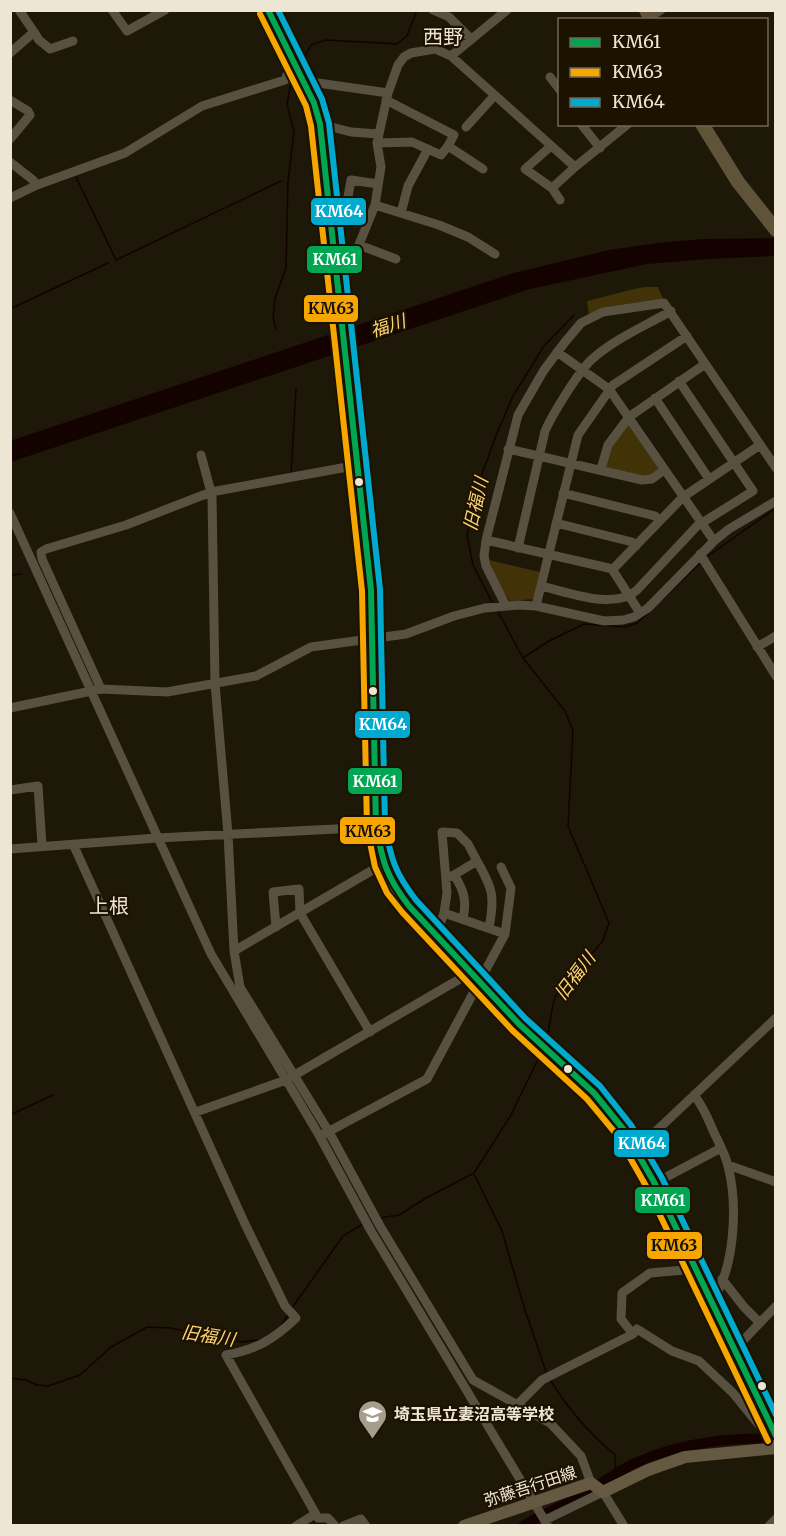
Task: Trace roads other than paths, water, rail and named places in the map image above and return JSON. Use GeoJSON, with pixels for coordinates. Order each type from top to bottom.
{"type":"FeatureCollection","features":[{"type":"Feature","properties":{"kind":"highway"},"geometry":{"type":"LineString","coordinates":[[636,10],[650,15]]}},
{"type":"Feature","properties":{"kind":"highway"},"geometry":{"type":"LineString","coordinates":[[703,126],[738,182],[774,224]]}},
{"type":"Feature","properties":{"kind":"highway"},"geometry":{"type":"LineString","coordinates":[[713,126],[774,224]]}},
{"type":"Feature","properties":{"kind":"main road"},"geometry":{"type":"LineString","coordinates":[[268,10],[314,103],[320,124],[371,590],[376,827],[383,864],[395,888],[436,936],[536,1040],[587,1086],[610,1112],[636,1149],[655,1183],[775,1433]]}},
{"type":"Feature","properties":{"kind":"main road"},"geometry":{"type":"LineString","coordinates":[[603,1492],[648,1470],[685,1457],[776,1448]]}},
{"type":"Feature","properties":{"kind":"main road","name":"弥藤吾行田線"},"geometry":{"type":"LineString","coordinates":[[464,1526],[542,1515],[591,1483],[603,1492]]}},
{"type":"Feature","properties":{"kind":"street"},"geometry":{"type":"LineString","coordinates":[[19,10],[39,40],[50,49],[73,41]]}},
{"type":"Feature","properties":{"kind":"street"},"geometry":{"type":"LineString","coordinates":[[112,10],[127,31],[165,10]]}},
{"type":"Feature","properties":{"kind":"street"},"geometry":{"type":"LineString","coordinates":[[433,10],[449,17],[471,39]]}},
{"type":"Feature","properties":{"kind":"street"},"geometry":{"type":"LineString","coordinates":[[451,56],[507,10]]}},
{"type":"Feature","properties":{"kind":"street"},"geometry":{"type":"LineString","coordinates":[[10,53],[34,32]]}},
{"type":"Feature","properties":{"kind":"street"},"geometry":{"type":"LineString","coordinates":[[339,294],[375,205],[381,167],[378,139],[387,97],[404,57],[411,53],[435,49],[451,56],[574,167]]}},
{"type":"Feature","properties":{"kind":"street"},"geometry":{"type":"LineString","coordinates":[[10,198],[37,185],[126,153],[202,105],[285,80],[294,63]]}},
{"type":"Feature","properties":{"kind":"street"},"geometry":{"type":"LineString","coordinates":[[550,77],[558,87]]}},
{"type":"Feature","properties":{"kind":"street"},"geometry":{"type":"LineString","coordinates":[[305,85],[311,82],[387,97],[454,135],[441,155],[412,142],[378,139],[320,124]]}},
{"type":"Feature","properties":{"kind":"street"},"geometry":{"type":"LineString","coordinates":[[466,127],[495,95]]}},
{"type":"Feature","properties":{"kind":"street"},"geometry":{"type":"LineString","coordinates":[[10,100],[28,111],[30,115],[10,139]]}},
{"type":"Feature","properties":{"kind":"street"},"geometry":{"type":"LineString","coordinates":[[583,126],[600,148]]}},
{"type":"Feature","properties":{"kind":"street"},"geometry":{"type":"LineString","coordinates":[[552,188],[574,167],[600,148],[616,128]]}},
{"type":"Feature","properties":{"kind":"street"},"geometry":{"type":"LineString","coordinates":[[448,146],[483,169]]}},
{"type":"Feature","properties":{"kind":"street"},"geometry":{"type":"LineString","coordinates":[[551,147],[525,169],[552,188],[560,200]]}},
{"type":"Feature","properties":{"kind":"street"},"geometry":{"type":"LineString","coordinates":[[401,213],[408,186],[428,149]]}},
{"type":"Feature","properties":{"kind":"street"},"geometry":{"type":"LineString","coordinates":[[10,162],[37,185]]}},
{"type":"Feature","properties":{"kind":"street"},"geometry":{"type":"LineString","coordinates":[[330,217],[344,219],[351,180],[378,184]]}},
{"type":"Feature","properties":{"kind":"street"},"geometry":{"type":"LineString","coordinates":[[375,205],[468,237],[495,254]]}},
{"type":"Feature","properties":{"kind":"street"},"geometry":{"type":"LineString","coordinates":[[359,245],[396,259]]}},
{"type":"Feature","properties":{"kind":"street"},"geometry":{"type":"LineString","coordinates":[[504,606],[486,566],[484,556],[508,449],[523,403],[557,352],[581,323],[603,312],[662,302],[671,311],[776,468]]}},
{"type":"Feature","properties":{"kind":"street"},"geometry":{"type":"LineString","coordinates":[[518,548],[545,430],[550,419],[584,370],[596,357],[641,326],[671,311]]}},
{"type":"Feature","properties":{"kind":"street"},"geometry":{"type":"LineString","coordinates":[[536,606],[578,435],[609,389],[687,336]]}},
{"type":"Feature","properties":{"kind":"street"},"geometry":{"type":"LineString","coordinates":[[557,352],[609,389],[714,541]]}},
{"type":"Feature","properties":{"kind":"street"},"geometry":{"type":"LineString","coordinates":[[601,469],[605,450],[629,417],[705,364]]}},
{"type":"Feature","properties":{"kind":"street"},"geometry":{"type":"LineString","coordinates":[[541,586],[619,601],[629,596],[701,523],[753,491],[680,381]]}},
{"type":"Feature","properties":{"kind":"street"},"geometry":{"type":"LineString","coordinates":[[655,398],[709,479]]}},
{"type":"Feature","properties":{"kind":"street"},"geometry":{"type":"LineString","coordinates":[[486,540],[612,569],[683,497],[760,445]]}},
{"type":"Feature","properties":{"kind":"street"},"geometry":{"type":"LineString","coordinates":[[508,449],[648,480],[664,470]]}},
{"type":"Feature","properties":{"kind":"street"},"geometry":{"type":"LineString","coordinates":[[201,455],[211,492],[215,684],[228,834],[234,951],[240,987],[329,1132],[380,1226],[472,1380],[550,1423],[581,1456],[591,1483]]}},
{"type":"Feature","properties":{"kind":"street"},"geometry":{"type":"LineString","coordinates":[[358,465],[211,492],[126,525],[46,549],[41,552],[42,559],[157,838],[211,954],[319,1136],[371,1231],[542,1515],[603,1492],[624,1526]]}},
{"type":"Feature","properties":{"kind":"street"},"geometry":{"type":"LineString","coordinates":[[563,494],[655,516],[660,520]]}},
{"type":"Feature","properties":{"kind":"street"},"geometry":{"type":"LineString","coordinates":[[10,708],[97,691],[167,692],[256,676],[311,647],[406,634],[454,616],[485,608],[536,606],[604,621],[623,621],[640,614],[666,591],[700,554],[729,529],[776,501]]}},
{"type":"Feature","properties":{"kind":"street"},"geometry":{"type":"LineString","coordinates":[[10,513],[97,691]]}},
{"type":"Feature","properties":{"kind":"street"},"geometry":{"type":"LineString","coordinates":[[556,523],[632,542],[636,546]]}},
{"type":"Feature","properties":{"kind":"street"},"geometry":{"type":"LineString","coordinates":[[700,554],[776,676]]}},
{"type":"Feature","properties":{"kind":"street"},"geometry":{"type":"LineString","coordinates":[[612,569],[640,614]]}},
{"type":"Feature","properties":{"kind":"street"},"geometry":{"type":"LineString","coordinates":[[758,647],[776,636]]}},
{"type":"Feature","properties":{"kind":"street"},"geometry":{"type":"LineString","coordinates":[[10,790],[38,786],[42,845]]}},
{"type":"Feature","properties":{"kind":"street"},"geometry":{"type":"LineString","coordinates":[[10,849],[157,838],[376,827]]}},
{"type":"Feature","properties":{"kind":"street"},"geometry":{"type":"LineString","coordinates":[[436,936],[444,913],[450,876],[442,832],[457,833],[468,844],[487,878],[494,900],[489,928]]}},
{"type":"Feature","properties":{"kind":"street"},"geometry":{"type":"LineString","coordinates":[[74,843],[245,1224],[285,1305],[296,1318],[269,1342],[248,1351],[226,1355],[315,1514],[318,1518],[328,1518],[335,1526]]}},
{"type":"Feature","properties":{"kind":"street"},"geometry":{"type":"LineString","coordinates":[[450,876],[477,861]]}},
{"type":"Feature","properties":{"kind":"street"},"geometry":{"type":"LineString","coordinates":[[234,951],[383,864]]}},
{"type":"Feature","properties":{"kind":"street"},"geometry":{"type":"LineString","coordinates":[[319,1136],[427,1078],[505,934],[510,888],[501,867]]}},
{"type":"Feature","properties":{"kind":"street"},"geometry":{"type":"LineString","coordinates":[[450,876],[464,891],[463,919]]}},
{"type":"Feature","properties":{"kind":"street"},"geometry":{"type":"LineString","coordinates":[[276,927],[273,892],[299,889],[300,913],[370,1032]]}},
{"type":"Feature","properties":{"kind":"street"},"geometry":{"type":"LineString","coordinates":[[444,913],[505,934]]}},
{"type":"Feature","properties":{"kind":"street"},"geometry":{"type":"LineString","coordinates":[[196,1112],[286,1080],[470,973]]}},
{"type":"Feature","properties":{"kind":"street"},"geometry":{"type":"LineString","coordinates":[[636,1149],[776,1018]]}},
{"type":"Feature","properties":{"kind":"street"},"geometry":{"type":"LineString","coordinates":[[694,1095],[703,1107],[728,1165],[733,1197],[733,1237],[728,1268],[712,1301]]}},
{"type":"Feature","properties":{"kind":"street"},"geometry":{"type":"LineString","coordinates":[[655,1183],[721,1148]]}},
{"type":"Feature","properties":{"kind":"street"},"geometry":{"type":"LineString","coordinates":[[728,1165],[776,1182]]}},
{"type":"Feature","properties":{"kind":"street"},"geometry":{"type":"LineString","coordinates":[[633,1334],[621,1319],[622,1293],[650,1273],[696,1269]]}},
{"type":"Feature","properties":{"kind":"street"},"geometry":{"type":"LineString","coordinates":[[722,1279],[744,1308],[760,1323]]}},
{"type":"Feature","properties":{"kind":"street"},"geometry":{"type":"LineString","coordinates":[[735,1349],[776,1306]]}},
{"type":"Feature","properties":{"kind":"street"},"geometry":{"type":"LineString","coordinates":[[517,1405],[542,1380],[633,1334],[637,1329],[672,1351],[699,1361],[733,1394],[759,1425],[775,1433]]}},
{"type":"Feature","properties":{"kind":"street"},"geometry":{"type":"LineString","coordinates":[[296,1526],[315,1514]]}},
{"type":"Feature","properties":{"kind":"street"},"geometry":{"type":"LineString","coordinates":[[343,1526],[361,1519],[366,1526]]}},
{"type":"Feature","properties":{"kind":"street"},"geometry":{"type":"LineString","coordinates":[[769,1526],[776,1519]]}},
{"type":"Feature","properties":{"kind":"water","name":"福川"},"geometry":{"type":"Polygon","coordinates":[[[775,238],[775,256],[647,264],[530,289],[11,462],[10,441],[514,273],[609,250],[658,243],[703,239],[775,238]]]}},
{"type":"Feature","properties":{"kind":"waterway"},"geometry":{"type":"LineString","coordinates":[[302,61],[311,45],[326,40],[397,44],[407,36],[417,10]]}},
{"type":"Feature","properties":{"kind":"waterway"},"geometry":{"type":"LineString","coordinates":[[276,330],[273,317],[275,298],[286,268],[288,182],[294,132],[287,104],[292,77]]}},
{"type":"Feature","properties":{"kind":"waterway"},"geometry":{"type":"LineString","coordinates":[[76,177],[116,260],[281,181]]}},
{"type":"Feature","properties":{"kind":"waterway"},"geometry":{"type":"LineString","coordinates":[[10,309],[108,263]]}},
{"type":"Feature","properties":{"kind":"waterway","name":"旧福川"},"geometry":{"type":"LineString","coordinates":[[493,604],[473,565],[467,535],[478,485],[513,396],[544,346],[574,315]]}},
{"type":"Feature","properties":{"kind":"waterway"},"geometry":{"type":"LineString","coordinates":[[291,474],[296,389]]}},
{"type":"Feature","properties":{"kind":"waterway"},"geometry":{"type":"LineString","coordinates":[[705,558],[776,508]]}},
{"type":"Feature","properties":{"kind":"waterway"},"geometry":{"type":"LineString","coordinates":[[664,598],[700,563]]}},
{"type":"Feature","properties":{"kind":"waterway"},"geometry":{"type":"LineString","coordinates":[[10,575],[21,574]]}},
{"type":"Feature","properties":{"kind":"waterway","name":"旧福川"},"geometry":{"type":"LineString","coordinates":[[497,610],[523,658],[565,711],[573,731],[568,826],[609,923],[602,942],[556,995],[546,1040]]}},
{"type":"Feature","properties":{"kind":"waterway"},"geometry":{"type":"LineString","coordinates":[[523,658],[549,641],[584,624],[625,627],[637,623],[648,613]]}},
{"type":"Feature","properties":{"kind":"waterway","name":"旧福川"},"geometry":{"type":"LineString","coordinates":[[379,1218],[399,1215],[474,1173],[511,1115],[541,1053]]}},
{"type":"Feature","properties":{"kind":"waterway"},"geometry":{"type":"LineString","coordinates":[[10,1115],[53,1095]]}},
{"type":"Feature","properties":{"kind":"waterway"},"geometry":{"type":"LineString","coordinates":[[474,1174],[502,1231],[546,1372]]}},
{"type":"Feature","properties":{"kind":"waterway","name":"旧福川"},"geometry":{"type":"LineString","coordinates":[[292,1308],[343,1236],[363,1224]]}},
{"type":"Feature","properties":{"kind":"waterway","name":"旧福川"},"geometry":{"type":"LineString","coordinates":[[281,1326],[288,1315]]}},
{"type":"Feature","properties":{"kind":"waterway","name":"旧福川"},"geometry":{"type":"LineString","coordinates":[[10,1378],[48,1386],[80,1375],[111,1347],[147,1327],[170,1328],[242,1342],[259,1340]]}},
{"type":"Feature","properties":{"kind":"waterway"},"geometry":{"type":"LineString","coordinates":[[550,1379],[579,1420],[615,1455],[616,1474]]}},
{"type":"Feature","properties":{"kind":"waterway"},"geometry":{"type":"LineString","coordinates":[[523,1526],[584,1494],[623,1469],[656,1455],[707,1442],[776,1439]]}},
{"type":"Feature","properties":{"kind":"place","name":"埼玉県立妻沼高等学校"},"geometry":{"type":"Point","coordinates":[373,1440]}},
{"type":"Feature","properties":{"kind":"district","name":"西野"},"geometry":{"type":"Point","coordinates":[443,37]}},
{"type":"Feature","properties":{"kind":"district","name":"上根"},"geometry":{"type":"Point","coordinates":[109,906]}}]}
